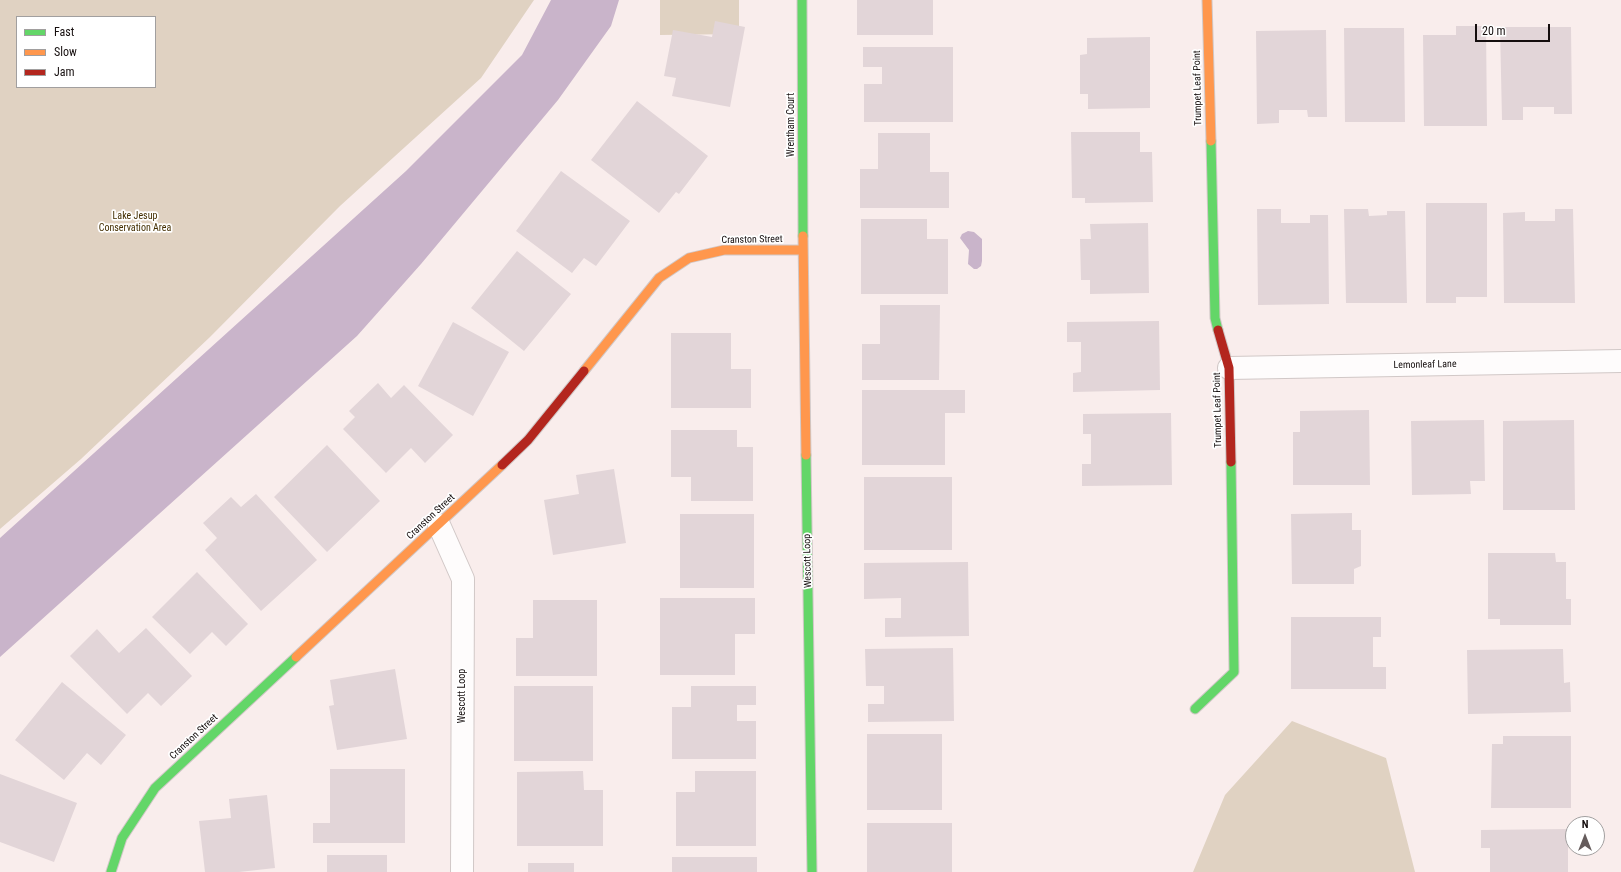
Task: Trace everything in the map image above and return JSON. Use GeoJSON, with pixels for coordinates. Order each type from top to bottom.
{"type":"FeatureCollection","features":[{"type":"Feature","properties":{"kind":"street","name":"Wrentham Court"},"geometry":{"type":"LineString","coordinates":[[802,0],[803,250]]}},
{"type":"Feature","properties":{"kind":"street","name":"Trumpet Leaf Point"},"geometry":{"type":"LineString","coordinates":[[1195,709],[1234,672],[1229,368],[1215,318],[1207,0]]}},
{"type":"Feature","properties":{"kind":"street","name":"Cranston Street"},"geometry":{"type":"LineString","coordinates":[[111,872],[122,838],[155,788],[439,525],[528,440],[659,278],[689,258],[724,250],[803,250]]}},
{"type":"Feature","properties":{"kind":"street","name":"Wescott Loop"},"geometry":{"type":"LineString","coordinates":[[803,250],[812,872]]}},
{"type":"Feature","properties":{"kind":"street","name":"Lemonleaf Lane"},"geometry":{"type":"LineString","coordinates":[[1229,368],[1621,361]]}},
{"type":"Feature","properties":{"kind":"street","name":"Wescott Loop"},"geometry":{"type":"LineString","coordinates":[[439,525],[463,579],[462,872]]}},
{"type":"Feature","properties":{"kind":"green space","name":"Lake Jesup Conservation Area"},"geometry":{"type":"Polygon","coordinates":[[[0,0],[534,0],[481,78],[340,206],[210,337],[81,459],[0,529],[0,0]]]}},
{"type":"Feature","properties":{"kind":"green space"},"geometry":{"type":"Polygon","coordinates":[[[660,0],[739,0],[739,34],[660,35],[660,0]]]}},
{"type":"Feature","properties":{"kind":"green space"},"geometry":{"type":"Polygon","coordinates":[[[1292,721],[1386,758],[1415,872],[1193,872],[1225,795],[1292,721]]]}},
{"type":"Feature","properties":{"kind":"shaded area"},"geometry":{"type":"Polygon","coordinates":[[[551,0],[619,0],[611,26],[558,100],[421,264],[357,336],[0,657],[0,538],[406,171],[522,55],[551,0]]]}},
{"type":"Feature","properties":{"kind":"shaded area"},"geometry":{"type":"Polygon","coordinates":[[[968,231],[974,232],[982,239],[982,261],[981,266],[977,269],[974,269],[968,264],[969,250],[960,238],[962,234],[968,231]]]}},
{"type":"Feature","properties":{"kind":"building"},"geometry":{"type":"Polygon","coordinates":[[[857,0],[933,0],[933,35],[857,35],[857,0]]]}},
{"type":"Feature","properties":{"kind":"building"},"geometry":{"type":"Polygon","coordinates":[[[715,21],[745,27],[730,107],[672,96],[676,78],[664,76],[673,30],[712,37],[715,21]]]}},
{"type":"Feature","properties":{"kind":"building"},"geometry":{"type":"Polygon","coordinates":[[[1456,26],[1486,26],[1487,126],[1424,126],[1423,35],[1456,35],[1456,26]]]}},
{"type":"Feature","properties":{"kind":"building"},"geometry":{"type":"Polygon","coordinates":[[[1500,27],[1571,27],[1572,114],[1554,114],[1554,107],[1523,107],[1523,120],[1502,120],[1500,27]]]}},
{"type":"Feature","properties":{"kind":"building"},"geometry":{"type":"Polygon","coordinates":[[[1344,28],[1404,28],[1405,122],[1345,122],[1344,28]]]}},
{"type":"Feature","properties":{"kind":"building"},"geometry":{"type":"Polygon","coordinates":[[[1326,30],[1327,117],[1308,117],[1307,110],[1279,110],[1279,123],[1257,124],[1256,31],[1326,30]]]}},
{"type":"Feature","properties":{"kind":"building"},"geometry":{"type":"Polygon","coordinates":[[[1150,37],[1150,108],[1088,109],[1088,94],[1080,94],[1080,55],[1087,54],[1087,38],[1150,37]]]}},
{"type":"Feature","properties":{"kind":"building"},"geometry":{"type":"Polygon","coordinates":[[[863,47],[953,47],[953,122],[864,122],[864,84],[882,84],[882,67],[863,67],[863,47]]]}},
{"type":"Feature","properties":{"kind":"building"},"geometry":{"type":"Polygon","coordinates":[[[637,101],[708,156],[679,194],[676,192],[659,213],[591,160],[637,101]]]}},
{"type":"Feature","properties":{"kind":"building"},"geometry":{"type":"Polygon","coordinates":[[[1071,132],[1140,132],[1140,152],[1152,152],[1153,202],[1085,203],[1085,198],[1072,198],[1071,132]]]}},
{"type":"Feature","properties":{"kind":"building"},"geometry":{"type":"Polygon","coordinates":[[[878,133],[930,133],[930,172],[949,172],[949,208],[860,208],[860,169],[878,169],[878,133]]]}},
{"type":"Feature","properties":{"kind":"building"},"geometry":{"type":"Polygon","coordinates":[[[561,171],[630,221],[596,266],[584,258],[572,273],[516,231],[561,171]]]}},
{"type":"Feature","properties":{"kind":"building"},"geometry":{"type":"Polygon","coordinates":[[[1426,203],[1487,203],[1487,297],[1456,297],[1456,303],[1426,303],[1426,203]]]}},
{"type":"Feature","properties":{"kind":"building"},"geometry":{"type":"Polygon","coordinates":[[[1257,209],[1281,209],[1281,223],[1310,223],[1310,215],[1328,215],[1329,304],[1258,305],[1257,209]]]}},
{"type":"Feature","properties":{"kind":"building"},"geometry":{"type":"Polygon","coordinates":[[[1344,209],[1368,209],[1369,216],[1387,215],[1387,211],[1405,211],[1407,303],[1346,303],[1344,209]]]}},
{"type":"Feature","properties":{"kind":"building"},"geometry":{"type":"Polygon","coordinates":[[[1555,209],[1573,209],[1575,303],[1504,303],[1503,213],[1525,212],[1525,221],[1555,221],[1555,209]]]}},
{"type":"Feature","properties":{"kind":"building"},"geometry":{"type":"Polygon","coordinates":[[[861,219],[927,219],[927,239],[948,239],[948,294],[861,294],[861,219]]]}},
{"type":"Feature","properties":{"kind":"building"},"geometry":{"type":"Polygon","coordinates":[[[1148,223],[1149,293],[1090,294],[1090,280],[1081,280],[1080,239],[1091,239],[1090,224],[1148,223]]]}},
{"type":"Feature","properties":{"kind":"building"},"geometry":{"type":"Polygon","coordinates":[[[517,251],[571,294],[524,351],[471,308],[517,251]]]}},
{"type":"Feature","properties":{"kind":"building"},"geometry":{"type":"Polygon","coordinates":[[[880,305],[940,305],[939,380],[862,380],[862,344],[880,344],[880,305]]]}},
{"type":"Feature","properties":{"kind":"building"},"geometry":{"type":"Polygon","coordinates":[[[1159,321],[1160,390],[1073,392],[1073,373],[1081,372],[1081,342],[1067,342],[1067,322],[1159,321]]]}},
{"type":"Feature","properties":{"kind":"building"},"geometry":{"type":"Polygon","coordinates":[[[453,322],[509,352],[473,416],[418,386],[453,322]]]}},
{"type":"Feature","properties":{"kind":"building"},"geometry":{"type":"Polygon","coordinates":[[[671,333],[731,333],[731,369],[751,369],[751,408],[671,408],[671,333]]]}},
{"type":"Feature","properties":{"kind":"building"},"geometry":{"type":"Polygon","coordinates":[[[378,383],[391,398],[404,385],[453,435],[425,463],[411,448],[386,473],[343,429],[355,417],[349,411],[378,383]]]}},
{"type":"Feature","properties":{"kind":"building"},"geometry":{"type":"Polygon","coordinates":[[[862,390],[965,390],[965,413],[945,413],[945,465],[862,465],[862,390]]]}},
{"type":"Feature","properties":{"kind":"building"},"geometry":{"type":"Polygon","coordinates":[[[1369,410],[1370,485],[1293,485],[1293,432],[1300,432],[1300,411],[1369,410]]]}},
{"type":"Feature","properties":{"kind":"building"},"geometry":{"type":"Polygon","coordinates":[[[1171,413],[1172,485],[1082,486],[1082,464],[1091,464],[1091,434],[1083,434],[1083,414],[1171,413]]]}},
{"type":"Feature","properties":{"kind":"building"},"geometry":{"type":"Polygon","coordinates":[[[1484,420],[1485,481],[1470,481],[1471,494],[1412,495],[1411,421],[1484,420]]]}},
{"type":"Feature","properties":{"kind":"building"},"geometry":{"type":"Polygon","coordinates":[[[1574,420],[1575,510],[1503,510],[1503,421],[1574,420]]]}},
{"type":"Feature","properties":{"kind":"building"},"geometry":{"type":"Polygon","coordinates":[[[671,430],[737,430],[737,447],[753,447],[753,501],[691,501],[691,477],[671,477],[671,430]]]}},
{"type":"Feature","properties":{"kind":"building"},"geometry":{"type":"Polygon","coordinates":[[[327,445],[380,501],[327,552],[274,497],[327,445]]]}},
{"type":"Feature","properties":{"kind":"building"},"geometry":{"type":"Polygon","coordinates":[[[614,469],[626,543],[553,555],[544,500],[579,494],[576,475],[614,469]]]}},
{"type":"Feature","properties":{"kind":"building"},"geometry":{"type":"Polygon","coordinates":[[[864,477],[952,477],[952,550],[864,550],[864,477]]]}},
{"type":"Feature","properties":{"kind":"building"},"geometry":{"type":"Polygon","coordinates":[[[256,494],[317,560],[261,611],[205,550],[217,538],[203,523],[231,497],[241,507],[256,494]]]}},
{"type":"Feature","properties":{"kind":"building"},"geometry":{"type":"Polygon","coordinates":[[[1352,513],[1352,530],[1361,530],[1361,566],[1354,569],[1354,584],[1292,584],[1291,514],[1352,513]]]}},
{"type":"Feature","properties":{"kind":"building"},"geometry":{"type":"Polygon","coordinates":[[[680,514],[754,514],[754,588],[680,588],[680,514]]]}},
{"type":"Feature","properties":{"kind":"building"},"geometry":{"type":"Polygon","coordinates":[[[1488,553],[1555,553],[1556,562],[1566,562],[1566,599],[1571,599],[1571,625],[1500,625],[1500,619],[1488,619],[1488,553]]]}},
{"type":"Feature","properties":{"kind":"building"},"geometry":{"type":"Polygon","coordinates":[[[968,562],[969,636],[885,637],[885,618],[901,618],[901,598],[864,599],[864,563],[968,562]]]}},
{"type":"Feature","properties":{"kind":"building"},"geometry":{"type":"Polygon","coordinates":[[[197,572],[248,624],[226,646],[212,632],[190,654],[152,617],[197,572]]]}},
{"type":"Feature","properties":{"kind":"building"},"geometry":{"type":"Polygon","coordinates":[[[660,598],[755,598],[755,634],[735,634],[735,675],[660,675],[660,598]]]}},
{"type":"Feature","properties":{"kind":"building"},"geometry":{"type":"Polygon","coordinates":[[[533,600],[597,600],[597,676],[516,676],[516,638],[533,638],[533,600]]]}},
{"type":"Feature","properties":{"kind":"building"},"geometry":{"type":"Polygon","coordinates":[[[1291,617],[1381,617],[1381,637],[1373,637],[1373,667],[1386,667],[1386,689],[1291,689],[1291,617]]]}},
{"type":"Feature","properties":{"kind":"building"},"geometry":{"type":"Polygon","coordinates":[[[146,628],[192,676],[161,706],[148,693],[127,714],[70,656],[97,629],[119,653],[146,628]]]}},
{"type":"Feature","properties":{"kind":"building"},"geometry":{"type":"Polygon","coordinates":[[[953,648],[954,721],[868,722],[868,704],[884,704],[884,686],[866,686],[865,649],[953,648]]]}},
{"type":"Feature","properties":{"kind":"building"},"geometry":{"type":"Polygon","coordinates":[[[1563,649],[1564,683],[1570,682],[1571,712],[1468,714],[1467,650],[1563,649]]]}},
{"type":"Feature","properties":{"kind":"building"},"geometry":{"type":"Polygon","coordinates":[[[395,669],[407,739],[337,750],[329,706],[334,705],[330,680],[395,669]]]}},
{"type":"Feature","properties":{"kind":"building"},"geometry":{"type":"Polygon","coordinates":[[[62,682],[126,735],[101,765],[87,753],[64,780],[15,740],[62,682]]]}},
{"type":"Feature","properties":{"kind":"building"},"geometry":{"type":"Polygon","coordinates":[[[514,686],[593,686],[593,761],[514,761],[514,686]]]}},
{"type":"Feature","properties":{"kind":"building"},"geometry":{"type":"Polygon","coordinates":[[[691,686],[756,686],[756,705],[737,705],[737,721],[756,721],[756,759],[672,759],[672,707],[691,707],[691,686]]]}},
{"type":"Feature","properties":{"kind":"building"},"geometry":{"type":"Polygon","coordinates":[[[867,734],[942,734],[942,810],[867,810],[867,734]]]}},
{"type":"Feature","properties":{"kind":"building"},"geometry":{"type":"Polygon","coordinates":[[[1503,736],[1571,736],[1571,808],[1491,808],[1492,744],[1503,744],[1503,736]]]}},
{"type":"Feature","properties":{"kind":"building"},"geometry":{"type":"Polygon","coordinates":[[[330,769],[405,769],[405,843],[313,843],[313,823],[330,823],[330,769]]]}},
{"type":"Feature","properties":{"kind":"building"},"geometry":{"type":"Polygon","coordinates":[[[583,771],[584,790],[603,790],[603,846],[517,846],[517,772],[583,771]]]}},
{"type":"Feature","properties":{"kind":"building"},"geometry":{"type":"Polygon","coordinates":[[[695,771],[756,771],[756,846],[676,846],[676,792],[695,792],[695,771]]]}},
{"type":"Feature","properties":{"kind":"building"},"geometry":{"type":"Polygon","coordinates":[[[0,774],[77,803],[54,862],[0,842],[0,774]]]}},
{"type":"Feature","properties":{"kind":"building"},"geometry":{"type":"Polygon","coordinates":[[[267,795],[275,868],[239,872],[205,872],[199,821],[231,818],[229,799],[267,795]]]}},
{"type":"Feature","properties":{"kind":"building"},"geometry":{"type":"Polygon","coordinates":[[[867,823],[952,823],[952,872],[867,872],[867,823]]]}},
{"type":"Feature","properties":{"kind":"building"},"geometry":{"type":"Polygon","coordinates":[[[1565,829],[1565,856],[1568,856],[1568,872],[1490,872],[1490,848],[1481,848],[1481,830],[1565,829]]]}},
{"type":"Feature","properties":{"kind":"building"},"geometry":{"type":"Polygon","coordinates":[[[327,855],[387,855],[387,872],[327,872],[327,855]]]}},
{"type":"Feature","properties":{"kind":"building"},"geometry":{"type":"Polygon","coordinates":[[[672,857],[757,857],[757,872],[672,872],[672,857]]]}},
{"type":"Feature","properties":{"kind":"building"},"geometry":{"type":"Polygon","coordinates":[[[528,863],[574,863],[574,872],[528,872],[528,863]]]}},
{"type":"Feature","properties":{"kind":"traffic: fast"},"geometry":{"type":"LineString","coordinates":[[802,0],[803,236]]}},
{"type":"Feature","properties":{"kind":"traffic: fast"},"geometry":{"type":"LineString","coordinates":[[1211,141],[1215,318],[1218,330]]}},
{"type":"Feature","properties":{"kind":"traffic: fast"},"geometry":{"type":"LineString","coordinates":[[806,455],[812,872]]}},
{"type":"Feature","properties":{"kind":"traffic: fast"},"geometry":{"type":"LineString","coordinates":[[1195,709],[1234,672],[1231,462]]}},
{"type":"Feature","properties":{"kind":"traffic: fast"},"geometry":{"type":"LineString","coordinates":[[111,872],[122,838],[155,788],[296,657]]}},
{"type":"Feature","properties":{"kind":"traffic: slow"},"geometry":{"type":"LineString","coordinates":[[1207,0],[1211,141]]}},
{"type":"Feature","properties":{"kind":"traffic: slow"},"geometry":{"type":"LineString","coordinates":[[803,236],[806,455]]}},
{"type":"Feature","properties":{"kind":"traffic: slow"},"geometry":{"type":"LineString","coordinates":[[584,371],[659,278],[689,258],[724,250],[803,250]]}},
{"type":"Feature","properties":{"kind":"traffic: slow"},"geometry":{"type":"LineString","coordinates":[[296,657],[502,465]]}},
{"type":"Feature","properties":{"kind":"traffic: jam"},"geometry":{"type":"LineString","coordinates":[[1218,330],[1229,368],[1231,462]]}},
{"type":"Feature","properties":{"kind":"traffic: jam"},"geometry":{"type":"LineString","coordinates":[[502,465],[528,440],[584,371]]}}]}
